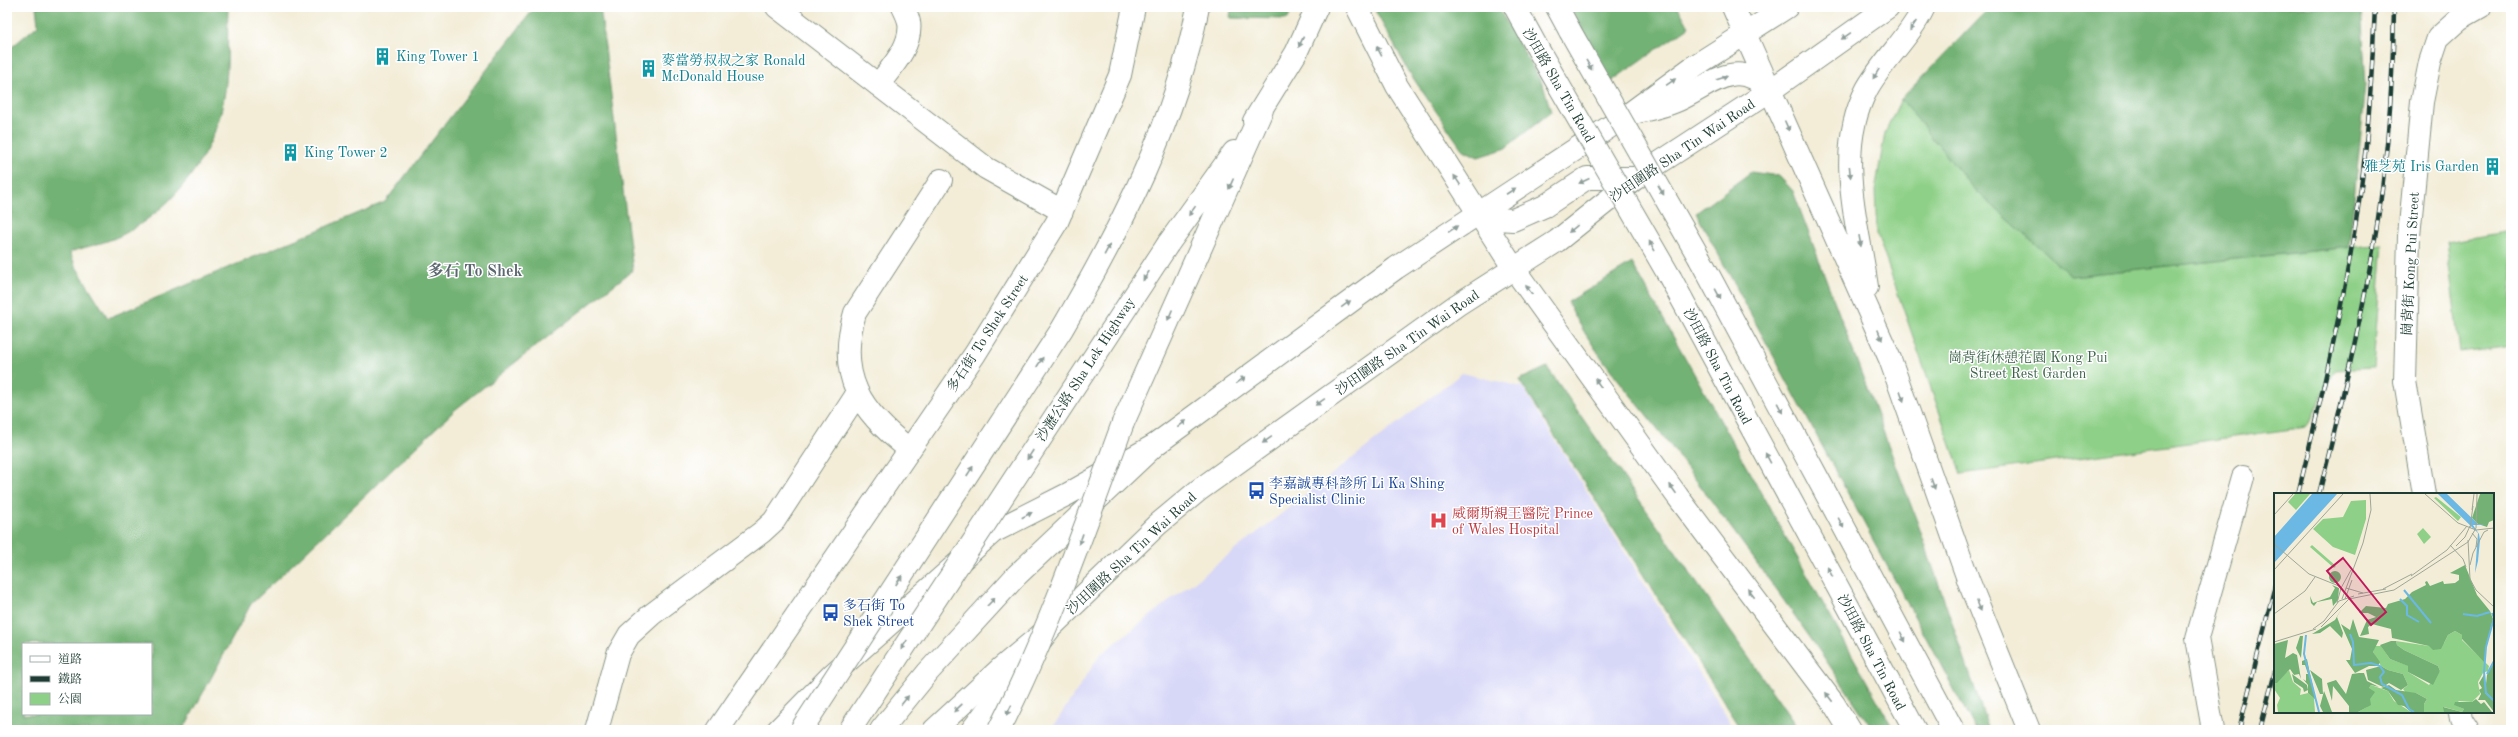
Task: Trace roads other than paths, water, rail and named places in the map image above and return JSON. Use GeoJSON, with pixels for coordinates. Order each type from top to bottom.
{"type":"FeatureCollection","features":[{"type":"Feature","properties":{"kind":"main road"},"geometry":{"type":"LineString","coordinates":[[777,7],[986,168],[1062,211]]}},
{"type":"Feature","properties":{"kind":"main road"},"geometry":{"type":"LineString","coordinates":[[878,85],[900,55],[906,39],[909,22],[903,7]]}},
{"type":"Feature","properties":{"kind":"main road","name":"多石街 To Shek Street"},"geometry":{"type":"LineString","coordinates":[[718,730],[975,354],[1062,211],[1120,75],[1134,7]]}},
{"type":"Feature","properties":{"kind":"main road"},"geometry":{"type":"LineString","coordinates":[[801,730],[1062,329],[1091,280],[1120,225],[1156,143],[1177,87],[1198,7]]}},
{"type":"Feature","properties":{"kind":"main road","name":"沙瀝公路 Sha Lek Highway"},"geometry":{"type":"LineString","coordinates":[[850,730],[1150,270],[1262,110],[1296,53],[1317,7]]}},
{"type":"Feature","properties":{"kind":"main road"},"geometry":{"type":"LineString","coordinates":[[1357,7],[1398,86],[1514,269],[1678,497],[1834,704],[1850,730]]}},
{"type":"Feature","properties":{"kind":"main road","name":"沙田路 Sha Tin Road"},"geometry":{"type":"LineString","coordinates":[[1515,7],[1671,279],[1915,730]]}},
{"type":"Feature","properties":{"kind":"main road"},"geometry":{"type":"LineString","coordinates":[[1557,7],[1700,259],[1953,730]]}},
{"type":"Feature","properties":{"kind":"main road"},"geometry":{"type":"LineString","coordinates":[[1733,7],[1890,359],[1969,582],[2029,730]]}},
{"type":"Feature","properties":{"kind":"main road"},"geometry":{"type":"LineString","coordinates":[[778,730],[833,674],[993,532],[1068,494],[1155,444],[1396,268],[1629,114],[1693,67],[1787,7]]}},
{"type":"Feature","properties":{"kind":"main road","name":"沙田圍路 Sha Tin Wai Road"},"geometry":{"type":"LineString","coordinates":[[972,730],[1051,628],[1157,525],[1199,490],[1457,305],[1557,241],[1636,178],[1771,90],[1888,7]]}},
{"type":"Feature","properties":{"kind":"main road"},"geometry":{"type":"LineString","coordinates":[[1870,312],[1852,195],[1849,161],[1850,142],[1855,121],[1866,91],[1878,70],[1900,44],[1924,7]]}},
{"type":"Feature","properties":{"kind":"main road","name":"崗背街 Kong Pui Street"},"geometry":{"type":"LineString","coordinates":[[2424,493],[2406,381],[2409,236],[2422,102],[2430,62],[2438,38],[2459,19],[2480,7]]}},
{"type":"Feature","properties":{"kind":"main road"},"geometry":{"type":"LineString","coordinates":[[1629,114],[1675,102],[1704,84],[1724,76],[1742,73],[1759,78],[1771,90]]}},
{"type":"Feature","properties":{"kind":"main road"},"geometry":{"type":"LineString","coordinates":[[999,730],[1025,679],[1071,568],[1132,401],[1262,110]]}},
{"type":"Feature","properties":{"kind":"main road"},"geometry":{"type":"LineString","coordinates":[[1479,212],[1498,219],[1513,220],[1545,206],[1586,178],[1636,178]]}},
{"type":"Feature","properties":{"kind":"main road"},"geometry":{"type":"LineString","coordinates":[[909,449],[881,427],[857,394],[848,357],[848,334],[855,313],[941,180]]}},
{"type":"Feature","properties":{"kind":"main road"},"geometry":{"type":"LineString","coordinates":[[597,730],[618,654],[629,635],[651,615],[774,521],[857,394]]}},
{"type":"Feature","properties":{"kind":"main road"},"geometry":{"type":"LineString","coordinates":[[881,730],[928,672],[1017,575],[1155,444]]}},
{"type":"Feature","properties":{"kind":"main road"},"geometry":{"type":"LineString","coordinates":[[2213,730],[2197,638],[2243,477]]}},
{"type":"Feature","properties":{"kind":"main road"},"geometry":{"type":"LineString","coordinates":[[934,730],[1000,669],[1051,628]]}},
{"type":"Feature","properties":{"kind":"main road"},"geometry":{"type":"LineString","coordinates":[[2460,713],[2461,719],[2468,730]]}},
{"type":"Feature","properties":{"kind":"railway"},"geometry":{"type":"LineString","coordinates":[[2298,493],[2333,345],[2348,270],[2363,171],[2368,124],[2375,7]]}},
{"type":"Feature","properties":{"kind":"railway"},"geometry":{"type":"LineString","coordinates":[[2319,493],[2363,305],[2374,245],[2390,109],[2394,7]]}},
{"type":"Feature","properties":{"kind":"railway"},"geometry":{"type":"LineString","coordinates":[[2239,730],[2274,589]]}},
{"type":"Feature","properties":{"kind":"railway"},"geometry":{"type":"LineString","coordinates":[[2260,730],[2274,675]]}},
{"type":"Feature","properties":{"kind":"place","name":"King Tower 1"},"geometry":{"type":"Point","coordinates":[383,56]}},
{"type":"Feature","properties":{"kind":"place","name":"麥當勞叔叔之家 Ronald McDonald House"},"geometry":{"type":"Point","coordinates":[648,68]}},
{"type":"Feature","properties":{"kind":"place","name":"King Tower 2"},"geometry":{"type":"Point","coordinates":[291,152]}},
{"type":"Feature","properties":{"kind":"place","name":"雅芝苑 Iris Garden"},"geometry":{"type":"Point","coordinates":[2492,166]}},
{"type":"Feature","properties":{"kind":"place","name":"李嘉誠專科診所 Li Ka Shing Specialist Clinic"},"geometry":{"type":"Point","coordinates":[1256,491]}},
{"type":"Feature","properties":{"kind":"place","name":"威爾斯親王醫院 Prince of Wales Hospital"},"geometry":{"type":"Point","coordinates":[1439,521]}},
{"type":"Feature","properties":{"kind":"place","name":"多石街 To Shek Street"},"geometry":{"type":"Point","coordinates":[830,613]}},
{"type":"Feature","properties":{"kind":"district","name":"多石 To Shek"},"geometry":{"type":"Point","coordinates":[475,270]}},
{"type":"Feature","properties":{"kind":"park label","name":"崗背街休憩花園 Kong Pui Street Rest Garden"},"geometry":{"type":"Point","coordinates":[2028,366]}}]}
